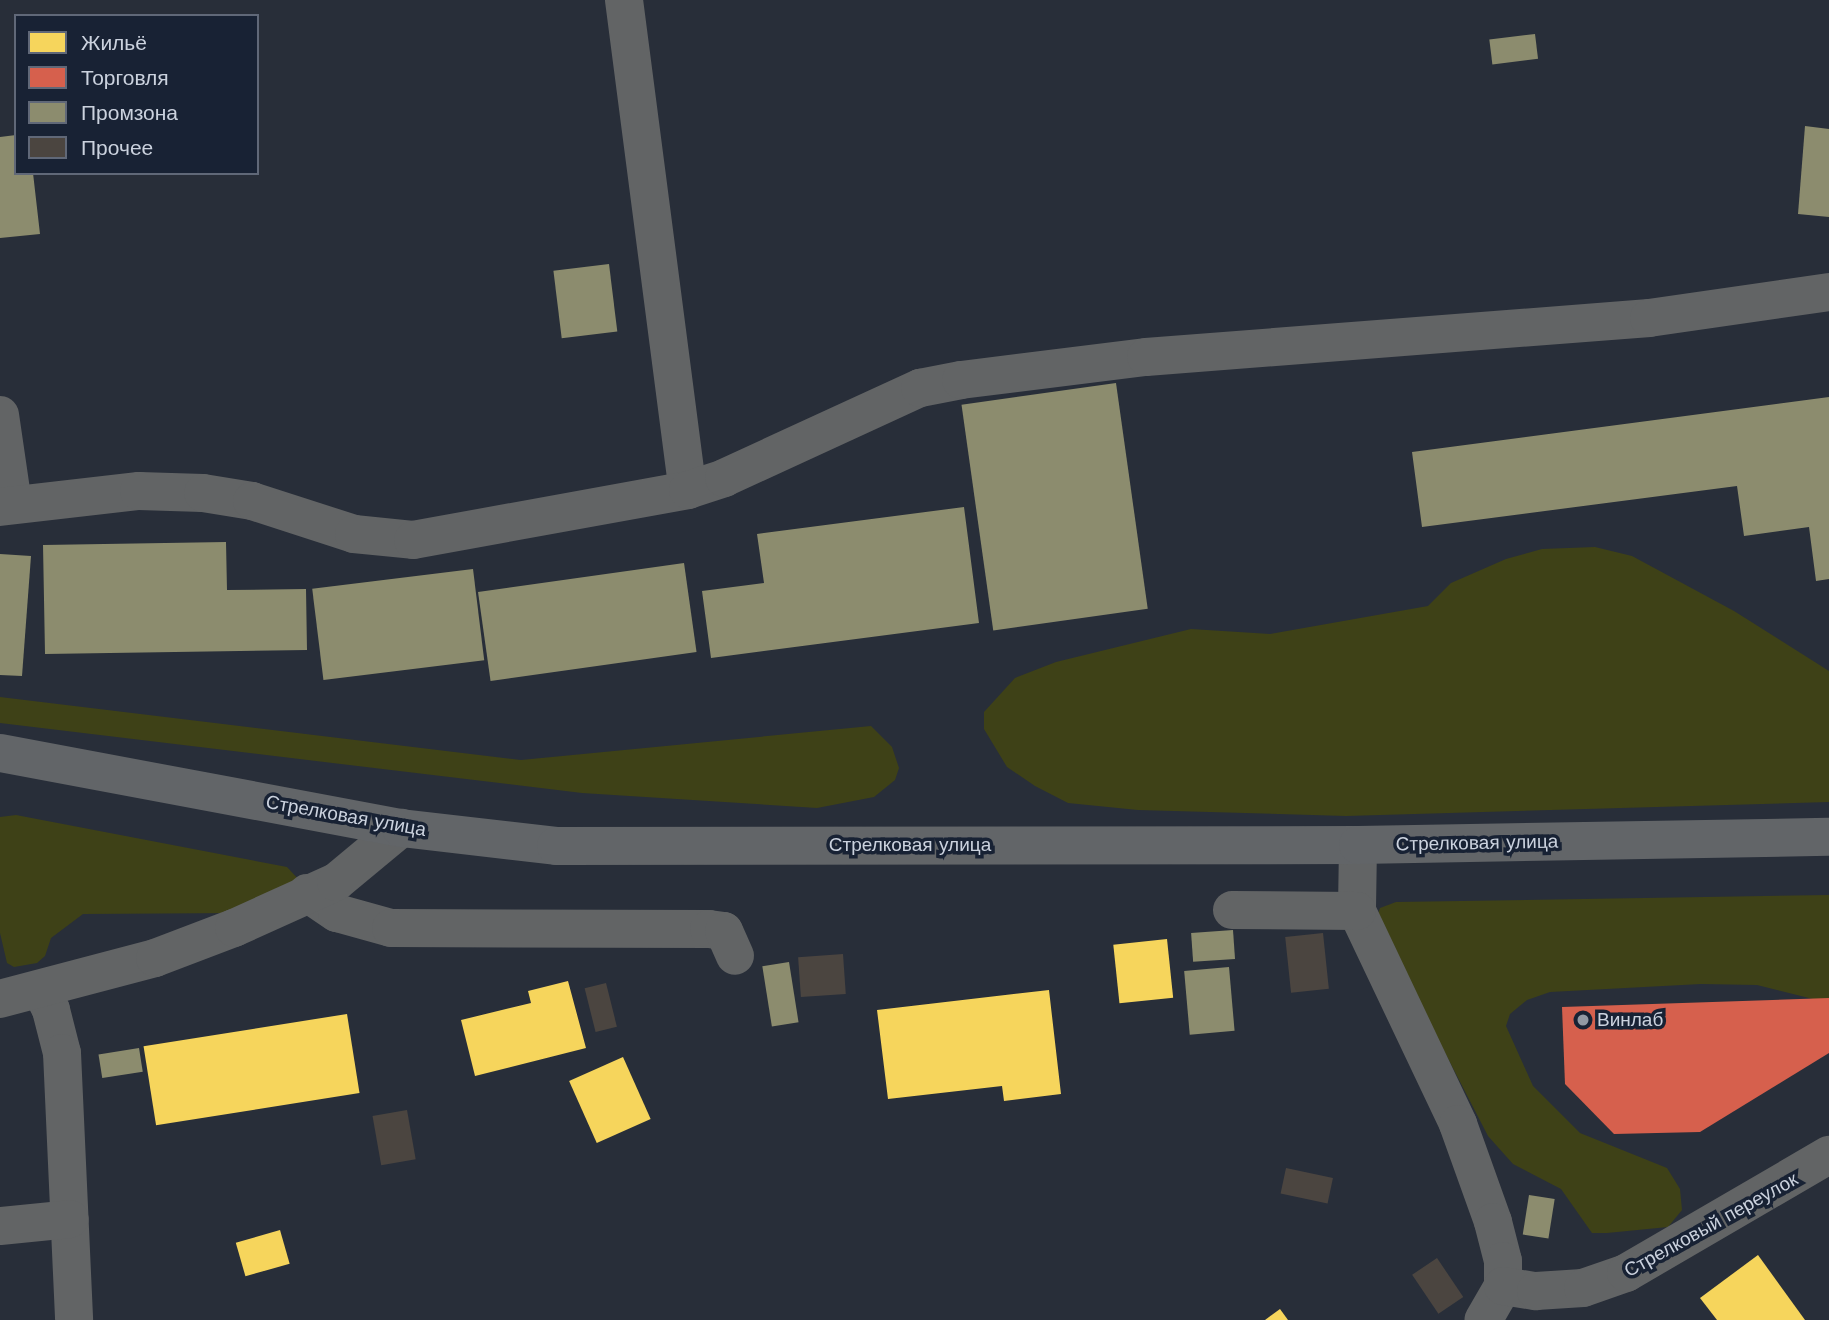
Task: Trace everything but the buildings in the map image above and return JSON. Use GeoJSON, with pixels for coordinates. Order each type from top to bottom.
{"type":"FeatureCollection","features":[{"type":"Feature","properties":{"kind":"main road","name":"Стрелковая улица"},"geometry":{"type":"LineString","coordinates":[[0,753],[401,828],[556,846],[1358,845],[1829,837]]}},
{"type":"Feature","properties":{"kind":"street"},"geometry":{"type":"LineString","coordinates":[[624,0],[688,490]]}},
{"type":"Feature","properties":{"kind":"street"},"geometry":{"type":"LineString","coordinates":[[0,415],[6,505],[139,491],[203,493],[252,501],[354,534],[413,540],[688,490],[724,478],[920,388],[961,380],[1146,357],[1649,318],[1829,292]]}},
{"type":"Feature","properties":{"kind":"street"},"geometry":{"type":"LineString","coordinates":[[0,999],[155,958],[234,928],[336,882],[401,828]]}},
{"type":"Feature","properties":{"kind":"street"},"geometry":{"type":"LineString","coordinates":[[1358,845],[1357,911],[1458,1124],[1493,1222],[1503,1261],[1529,1299],[1483,1320]]}},
{"type":"Feature","properties":{"kind":"street"},"geometry":{"type":"LineString","coordinates":[[307,893],[337,913],[391,928],[724,931],[735,956]]}},
{"type":"Feature","properties":{"kind":"street"},"geometry":{"type":"LineString","coordinates":[[1232,910],[1357,911]]}},
{"type":"Feature","properties":{"kind":"street"},"geometry":{"type":"LineString","coordinates":[[41,990],[51,1010],[62,1053],[70,1219],[68,1316]]}},
{"type":"Feature","properties":{"kind":"street","name":"Стрелковый переулок"},"geometry":{"type":"LineString","coordinates":[[1529,1299],[1583,1288],[1626,1273],[1812,1169],[1829,1155]]}},
{"type":"Feature","properties":{"kind":"street"},"geometry":{"type":"LineString","coordinates":[[0,1226],[70,1219]]}},
{"type":"Feature","properties":{"kind":"green space"},"geometry":{"type":"Polygon","coordinates":[[[1595,547],[1632,556],[1734,611],[1829,671],[1829,802],[1346,816],[1138,810],[1068,803],[1035,786],[1007,767],[984,729],[984,712],[1015,678],[1056,662],[1191,629],[1270,634],[1428,606],[1451,583],[1506,559],[1542,549],[1595,547]]]}},
{"type":"Feature","properties":{"kind":"green space"},"geometry":{"type":"Polygon","coordinates":[[[0,697],[521,760],[871,726],[892,747],[899,768],[895,780],[874,797],[817,808],[582,793],[0,723],[0,697]]]}},
{"type":"Feature","properties":{"kind":"green space"},"geometry":{"type":"Polygon","coordinates":[[[16,815],[287,867],[300,881],[240,913],[83,914],[51,938],[45,956],[37,963],[14,967],[7,963],[0,933],[0,817],[16,815]]]}},
{"type":"Feature","properties":{"kind":"green space"},"geometry":{"type":"Polygon","coordinates":[[[1829,895],[1829,1003],[1757,985],[1701,984],[1550,992],[1527,1000],[1510,1014],[1506,1026],[1533,1086],[1580,1133],[1667,1168],[1680,1189],[1682,1210],[1668,1227],[1607,1233],[1592,1233],[1561,1189],[1513,1164],[1488,1136],[1376,919],[1380,908],[1396,902],[1829,895]]]}},
{"type":"Feature","properties":{"kind":"place","name":"Винлаб"},"geometry":{"type":"Point","coordinates":[1583,1020]}}]}
